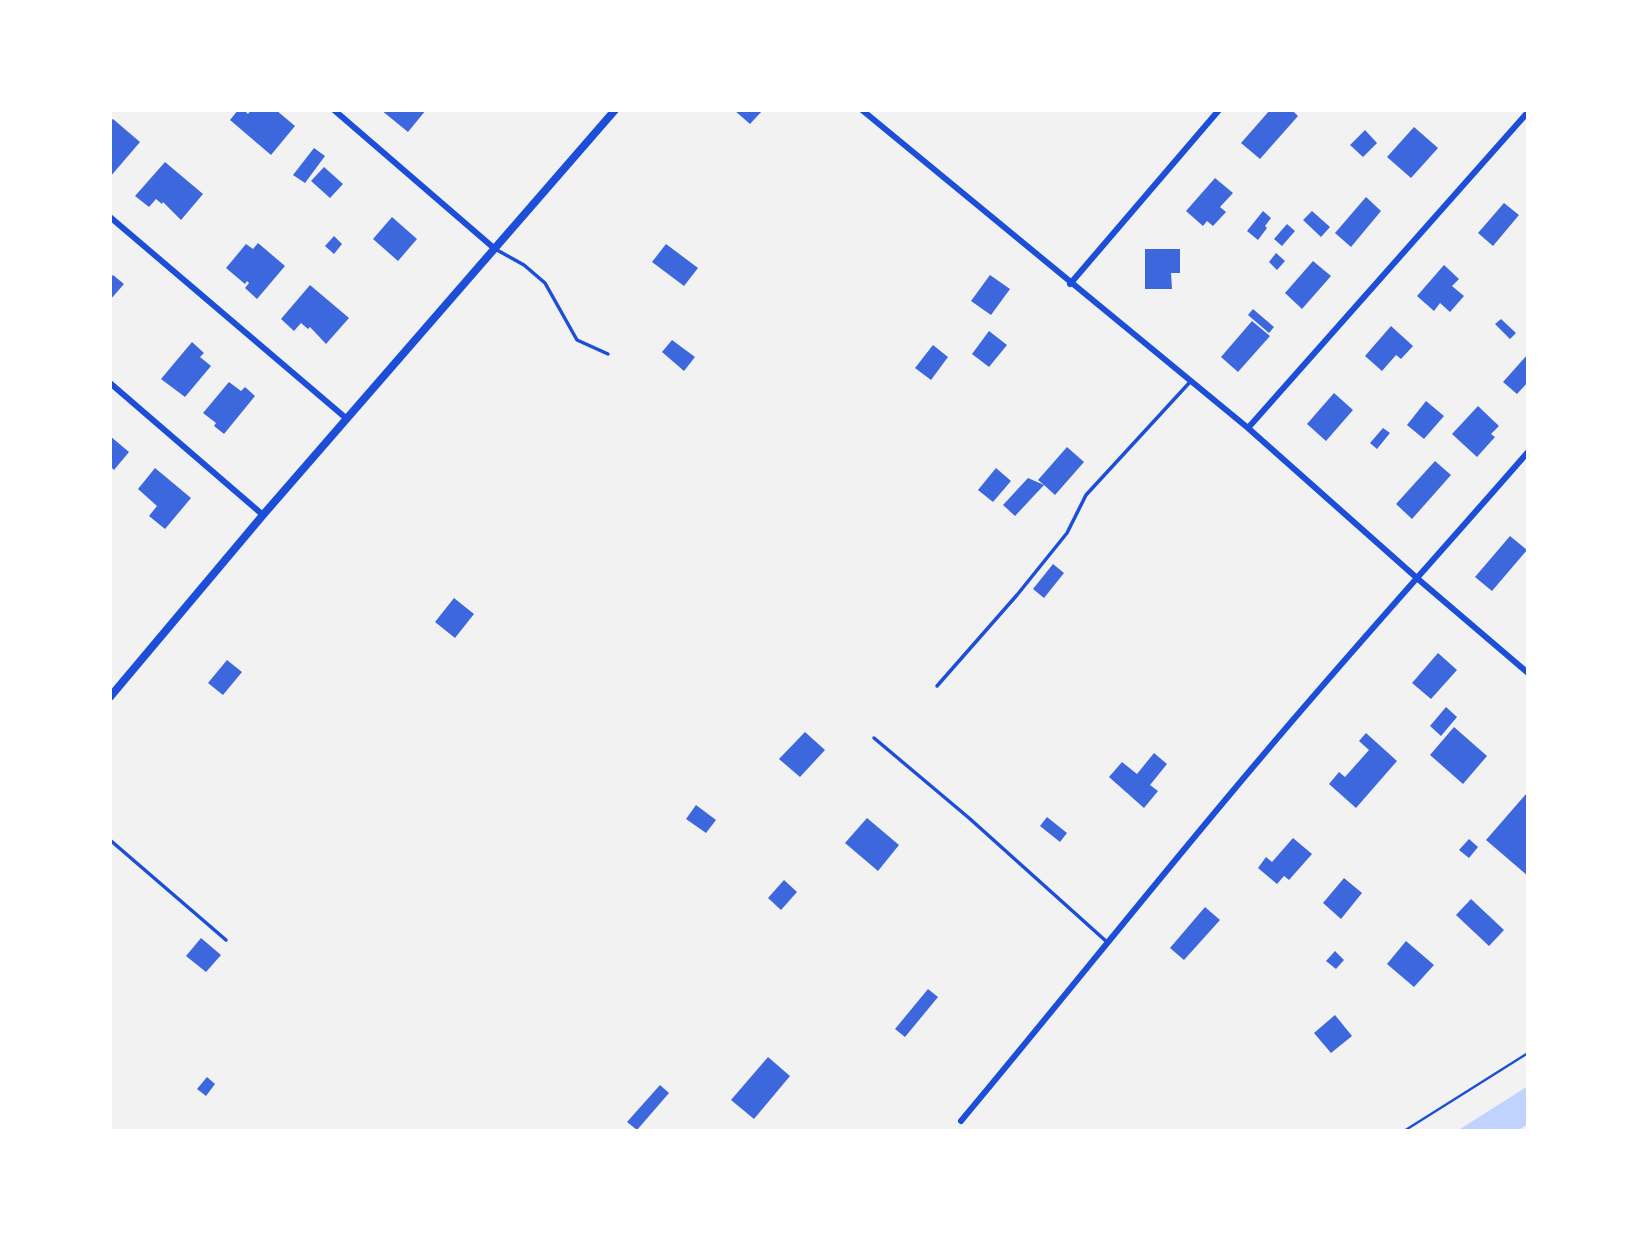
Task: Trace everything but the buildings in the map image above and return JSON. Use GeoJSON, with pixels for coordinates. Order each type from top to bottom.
{"type":"FeatureCollection","features":[{"type":"Feature","properties":{"kind":"street"},"geometry":{"type":"LineString","coordinates":[[334,110],[495,249]]}},
{"type":"Feature","properties":{"kind":"street"},"geometry":{"type":"LineString","coordinates":[[112,690],[615,110]]}},
{"type":"Feature","properties":{"kind":"street"},"geometry":{"type":"LineString","coordinates":[[862,110],[1248,428],[1528,673]]}},
{"type":"Feature","properties":{"kind":"street"},"geometry":{"type":"LineString","coordinates":[[1070,284],[1219,110]]}},
{"type":"Feature","properties":{"kind":"street"},"geometry":{"type":"LineString","coordinates":[[1248,428],[1528,112]]}},
{"type":"Feature","properties":{"kind":"street"},"geometry":{"type":"LineString","coordinates":[[110,216],[347,419]]}},
{"type":"Feature","properties":{"kind":"street"},"geometry":{"type":"LineString","coordinates":[[110,383],[263,515]]}},
{"type":"Feature","properties":{"kind":"street"},"geometry":{"type":"LineString","coordinates":[[961,1121],[1266,752],[1528,452]]}},
{"type":"Feature","properties":{"kind":"lane"},"geometry":{"type":"LineString","coordinates":[[495,249],[524,265],[545,283],[577,340],[608,354]]}},
{"type":"Feature","properties":{"kind":"lane"},"geometry":{"type":"LineString","coordinates":[[937,686],[1067,533],[1086,495],[1190,382]]}},
{"type":"Feature","properties":{"kind":"lane"},"geometry":{"type":"LineString","coordinates":[[874,738],[969,818],[1107,942]]}},
{"type":"Feature","properties":{"kind":"lane"},"geometry":{"type":"LineString","coordinates":[[110,840],[226,940]]}},
{"type":"Feature","properties":{"kind":"path"},"geometry":{"type":"LineString","coordinates":[[1404,1131],[1528,1053]]}},
{"type":"Feature","properties":{"kind":"water"},"geometry":{"type":"Polygon","coordinates":[[[1528,1086],[1528,1124],[1517,1131],[1457,1131],[1528,1086]]]}}]}
